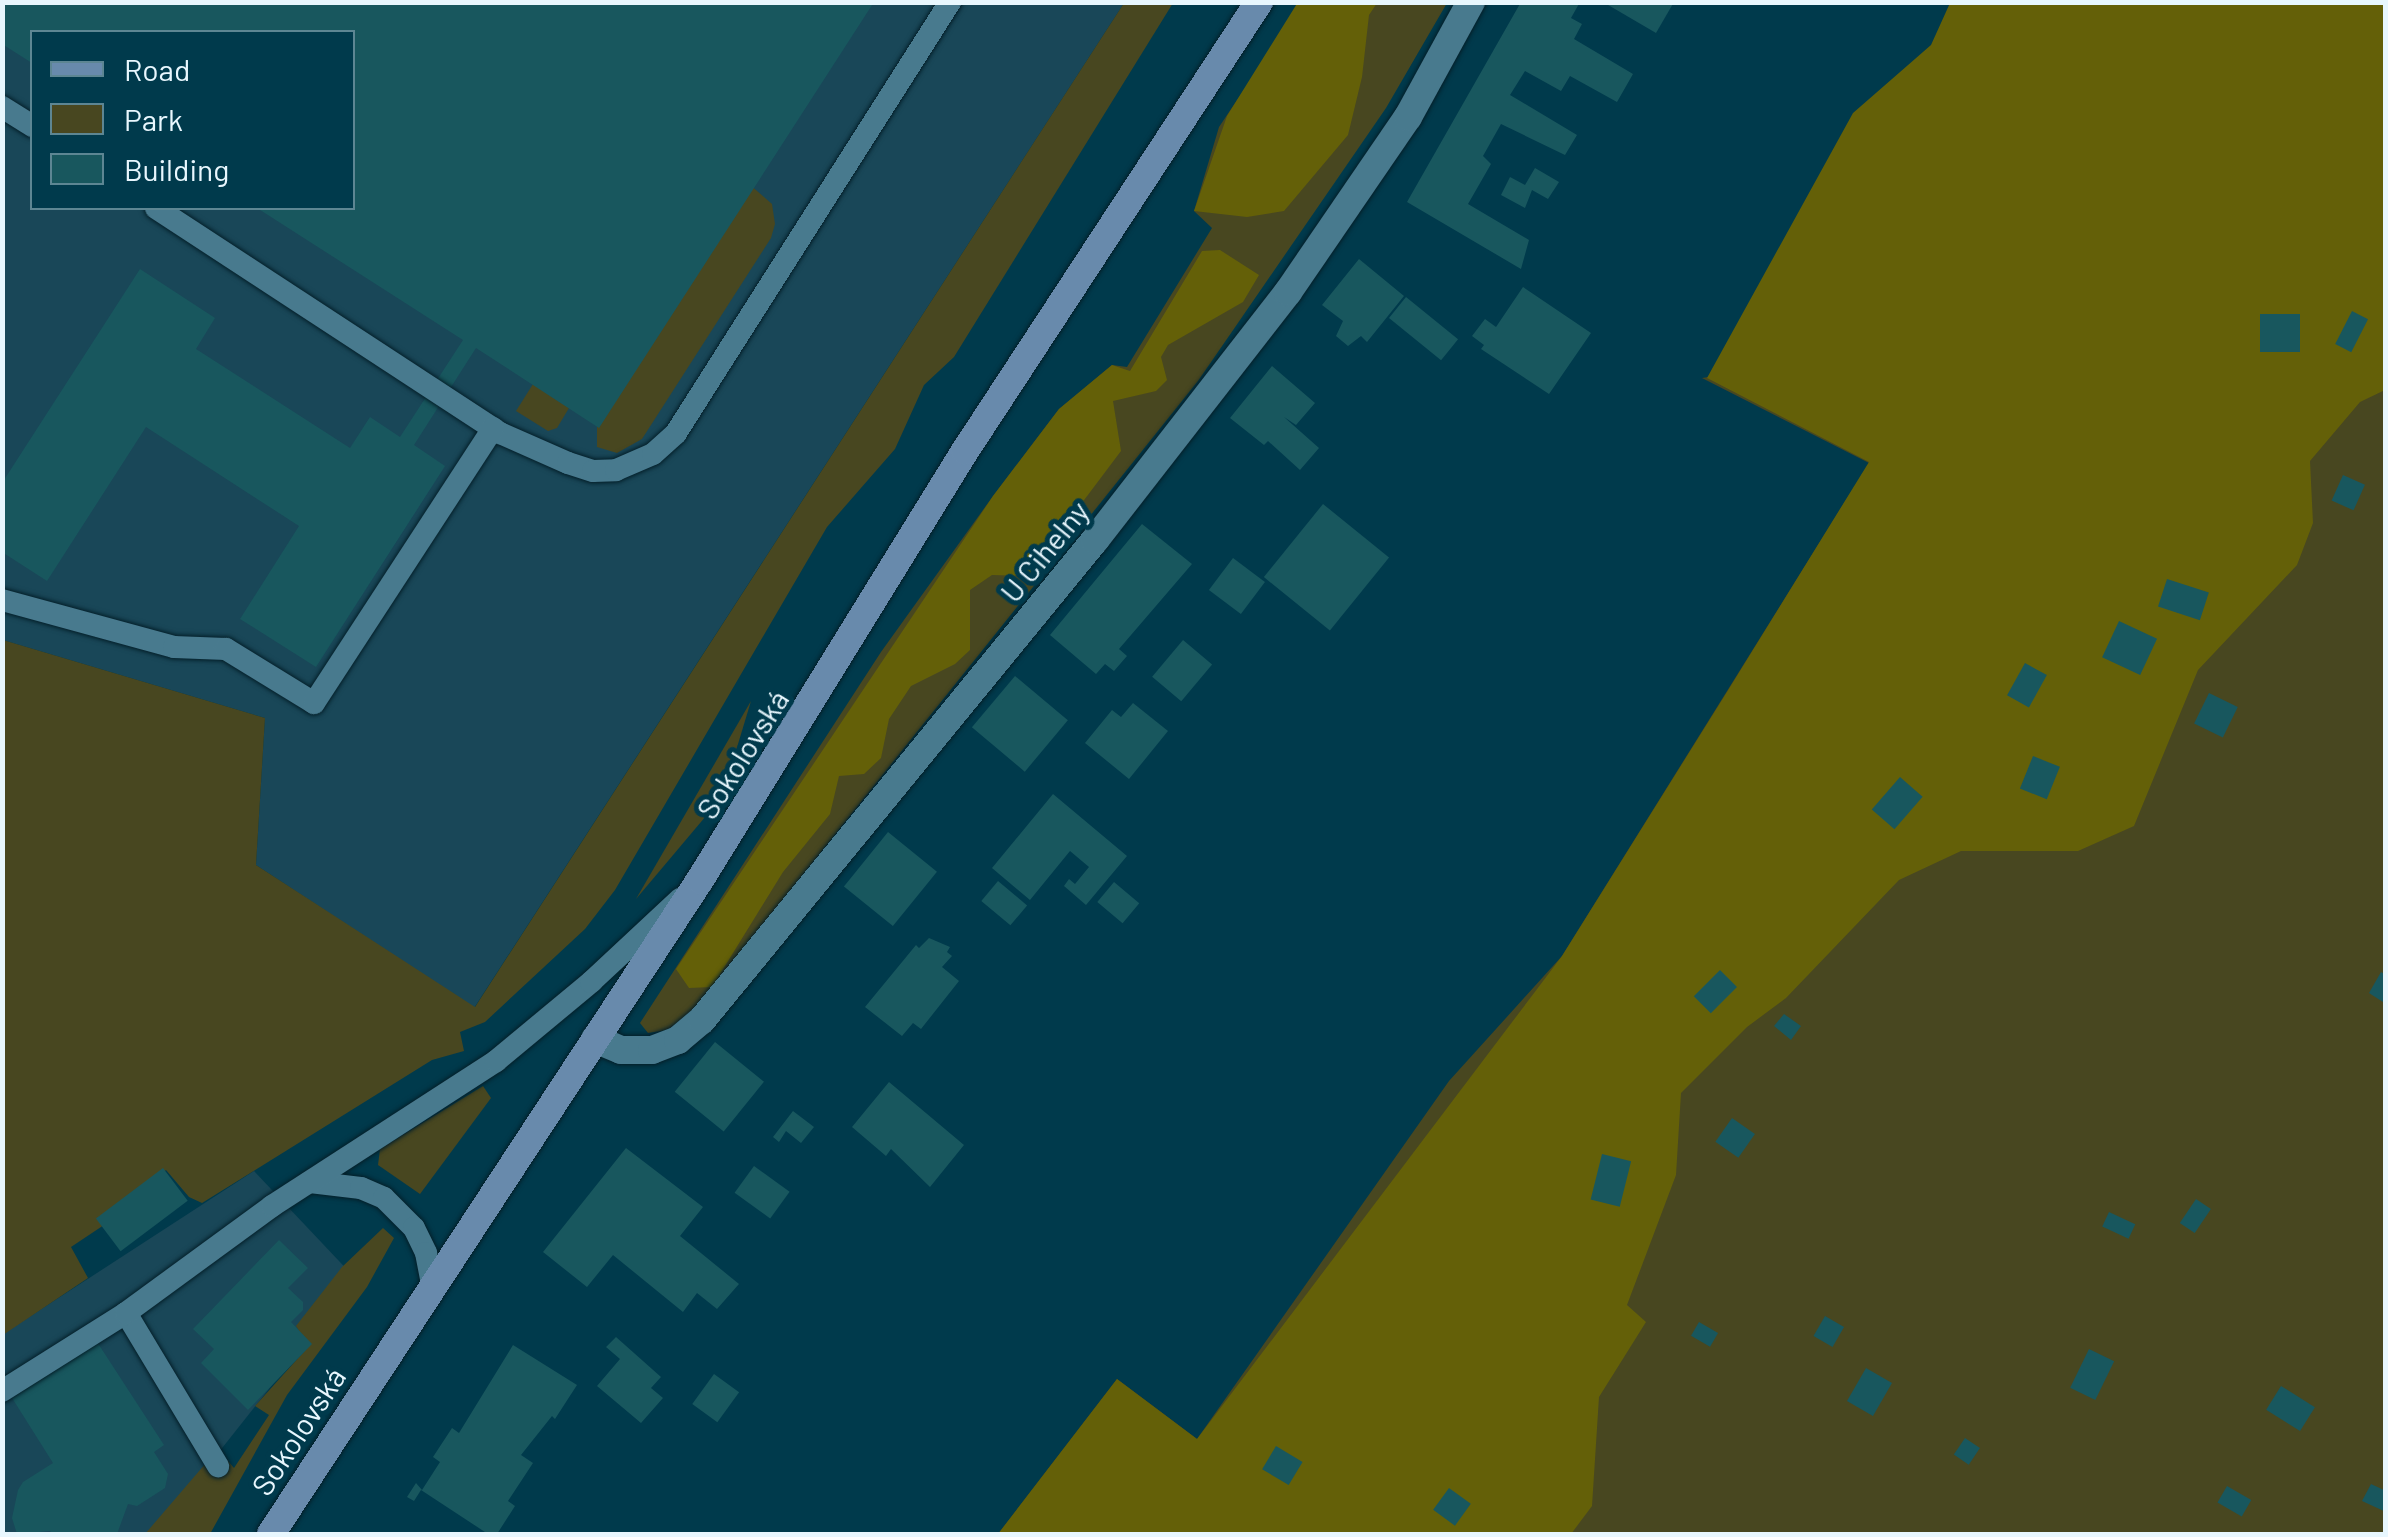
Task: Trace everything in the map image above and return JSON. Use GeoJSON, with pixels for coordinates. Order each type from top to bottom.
{"type":"FeatureCollection","features":[{"type":"Feature","properties":{"kind":"main road","name":"Sokolovská"},"geometry":{"type":"LineString","coordinates":[[271,1534],[700,880],[965,452],[1259,2]]}},
{"type":"Feature","properties":{"kind":"street","name":"U Cihelny"},"geometry":{"type":"LineString","coordinates":[[595,1039],[621,1050],[652,1050],[678,1040],[702,1020],[1095,540],[1288,292],[1408,117],[1471,2]]}},
{"type":"Feature","properties":{"kind":"lane"},"geometry":{"type":"LineString","coordinates":[[159,210],[493,428],[592,471],[616,470],[653,454],[676,433],[950,2]]}},
{"type":"Feature","properties":{"kind":"lane"},"geometry":{"type":"LineString","coordinates":[[2,107],[30,125]]}},
{"type":"Feature","properties":{"kind":"lane"},"geometry":{"type":"LineString","coordinates":[[2,600],[174,647],[226,650],[314,703],[493,428]]}},
{"type":"Feature","properties":{"kind":"lane"},"geometry":{"type":"LineString","coordinates":[[2,1391],[126,1313],[310,1182],[496,1061],[591,982],[700,880]]}},
{"type":"Feature","properties":{"kind":"lane"},"geometry":{"type":"LineString","coordinates":[[310,1182],[361,1188],[384,1198],[414,1228],[426,1253],[432,1284]]}},
{"type":"Feature","properties":{"kind":"lane"},"geometry":{"type":"LineString","coordinates":[[126,1313],[218,1466]]}},
{"type":"Feature","properties":{"kind":"shaded area"},"geometry":{"type":"Polygon","coordinates":[[[1298,2],[1377,3],[1369,15],[1362,77],[1348,135],[1284,211],[1247,217],[1194,211],[1227,116],[1298,2]]]}},
{"type":"Feature","properties":{"kind":"shaded area"},"geometry":{"type":"Polygon","coordinates":[[[2,3],[1124,3],[474,1008],[256,865],[265,718],[3,640],[2,3]]]}},
{"type":"Feature","properties":{"kind":"shaded area"},"geometry":{"type":"Polygon","coordinates":[[[1950,3],[2385,3],[2385,390],[2360,402],[2310,461],[2313,523],[2297,565],[2198,670],[2134,826],[2078,851],[1961,851],[1899,880],[1786,998],[1747,1027],[1681,1093],[1676,1175],[1627,1305],[1646,1322],[1599,1397],[1592,1506],[1571,1534],[998,1534],[1117,1379],[1197,1439],[1562,956],[1727,692],[1869,462],[1707,378],[1853,113],[1931,45],[1950,3]]]}},
{"type":"Feature","properties":{"kind":"shaded area"},"geometry":{"type":"Polygon","coordinates":[[[1220,250],[1259,275],[1243,302],[1168,345],[1161,357],[1167,380],[1156,391],[1113,401],[1121,451],[1027,576],[992,575],[970,590],[970,650],[955,664],[911,686],[889,719],[881,758],[864,774],[839,776],[830,814],[783,872],[712,987],[689,988],[676,969],[993,496],[1059,409],[1112,365],[1130,371],[1202,251],[1220,250]]]}},
{"type":"Feature","properties":{"kind":"shaded area"},"geometry":{"type":"Polygon","coordinates":[[[254,1171],[356,1279],[154,1534],[3,1534],[3,1334],[254,1171]]]}},
{"type":"Feature","properties":{"kind":"green space"},"geometry":{"type":"Polygon","coordinates":[[[1124,3],[1173,3],[954,357],[924,385],[895,449],[827,527],[615,890],[585,929],[485,1022],[460,1032],[464,1051],[432,1060],[202,1203],[189,1197],[166,1170],[101,1227],[71,1247],[88,1278],[3,1335],[3,640],[265,718],[256,865],[475,1007],[1124,3]]]}},
{"type":"Feature","properties":{"kind":"green space"},"geometry":{"type":"Polygon","coordinates":[[[1302,3],[1447,3],[1386,108],[1198,381],[680,1028],[648,1033],[640,1023],[881,652],[993,496],[1059,409],[1112,365],[1127,367],[1212,228],[1194,211],[1219,127],[1302,3]]]}},
{"type":"Feature","properties":{"kind":"green space"},"geometry":{"type":"Polygon","coordinates":[[[749,184],[772,204],[775,224],[771,238],[642,439],[617,453],[597,447],[597,423],[749,184]]]}},
{"type":"Feature","properties":{"kind":"green space"},"geometry":{"type":"Polygon","coordinates":[[[2385,273],[2385,1534],[998,1534],[1117,1379],[1197,1439],[1449,1081],[1562,956],[1869,463],[1702,378],[2385,273]]]}},
{"type":"Feature","properties":{"kind":"green space"},"geometry":{"type":"Polygon","coordinates":[[[533,384],[569,408],[557,428],[548,431],[516,411],[533,384]]]}},
{"type":"Feature","properties":{"kind":"green space"},"geometry":{"type":"Polygon","coordinates":[[[751,701],[722,797],[636,899],[751,701]]]}},
{"type":"Feature","properties":{"kind":"green space"},"geometry":{"type":"Polygon","coordinates":[[[483,1086],[491,1098],[420,1194],[378,1165],[380,1149],[483,1086]]]}},
{"type":"Feature","properties":{"kind":"green space"},"geometry":{"type":"Polygon","coordinates":[[[383,1228],[394,1238],[367,1287],[287,1395],[210,1534],[145,1534],[218,1449],[234,1468],[269,1415],[255,1406],[309,1346],[296,1326],[342,1267],[383,1228]]]}},
{"type":"Feature","properties":{"kind":"building"},"geometry":{"type":"Polygon","coordinates":[[[2,2],[874,2],[599,428],[476,348],[414,445],[445,466],[316,667],[240,619],[299,526],[146,427],[47,581],[2,552],[2,483],[140,269],[215,318],[196,349],[350,448],[370,417],[400,437],[463,340],[260,210],[355,210],[355,30],[30,30],[30,62],[2,44],[2,2]]]}},
{"type":"Feature","properties":{"kind":"building"},"geometry":{"type":"Polygon","coordinates":[[[1521,2],[1580,2],[1571,18],[1582,24],[1574,39],[1633,74],[1617,102],[1570,76],[1561,91],[1525,71],[1510,95],[1577,135],[1565,155],[1501,124],[1483,156],[1491,164],[1468,204],[1529,240],[1521,269],[1407,202],[1521,2]]]}},
{"type":"Feature","properties":{"kind":"building"},"geometry":{"type":"Polygon","coordinates":[[[1603,2],[1674,2],[1656,33],[1603,2]]]}},
{"type":"Feature","properties":{"kind":"building"},"geometry":{"type":"Polygon","coordinates":[[[1535,168],[1559,182],[1548,199],[1532,190],[1525,208],[1501,195],[1510,177],[1525,185],[1535,168]]]}},
{"type":"Feature","properties":{"kind":"building"},"geometry":{"type":"Polygon","coordinates":[[[1359,259],[1404,296],[1367,342],[1361,336],[1348,346],[1336,336],[1343,321],[1322,305],[1359,259]]]}},
{"type":"Feature","properties":{"kind":"building"},"geometry":{"type":"Polygon","coordinates":[[[1523,287],[1591,333],[1549,394],[1481,349],[1484,345],[1472,336],[1485,319],[1496,327],[1523,287]]]}},
{"type":"Feature","properties":{"kind":"building"},"geometry":{"type":"Polygon","coordinates":[[[1406,297],[1458,339],[1441,360],[1389,318],[1406,297]]]}},
{"type":"Feature","properties":{"kind":"building"},"geometry":{"type":"Polygon","coordinates":[[[2352,311],[2368,319],[2351,352],[2335,344],[2352,311]]]}},
{"type":"Feature","properties":{"kind":"building"},"geometry":{"type":"Polygon","coordinates":[[[2260,314],[2300,314],[2300,352],[2260,352],[2260,314]]]}},
{"type":"Feature","properties":{"kind":"building"},"geometry":{"type":"Polygon","coordinates":[[[1272,366],[1315,403],[1296,425],[1284,417],[1319,448],[1300,470],[1268,441],[1264,445],[1230,418],[1272,366]]]}},
{"type":"Feature","properties":{"kind":"building"},"geometry":{"type":"Polygon","coordinates":[[[2343,475],[2365,485],[2354,510],[2332,501],[2343,475]]]}},
{"type":"Feature","properties":{"kind":"building"},"geometry":{"type":"Polygon","coordinates":[[[1323,504],[1389,557],[1330,631],[1264,577],[1323,504]]]}},
{"type":"Feature","properties":{"kind":"building"},"geometry":{"type":"Polygon","coordinates":[[[1142,524],[1192,564],[1119,649],[1127,656],[1114,671],[1105,664],[1096,674],[1050,635],[1142,524]]]}},
{"type":"Feature","properties":{"kind":"building"},"geometry":{"type":"Polygon","coordinates":[[[1233,558],[1265,582],[1241,614],[1209,590],[1233,558]]]}},
{"type":"Feature","properties":{"kind":"building"},"geometry":{"type":"Polygon","coordinates":[[[2167,579],[2209,593],[2200,620],[2158,607],[2167,579]]]}},
{"type":"Feature","properties":{"kind":"building"},"geometry":{"type":"Polygon","coordinates":[[[2119,621],[2157,639],[2140,675],[2102,657],[2119,621]]]}},
{"type":"Feature","properties":{"kind":"building"},"geometry":{"type":"Polygon","coordinates":[[[1183,640],[1212,664],[1181,701],[1152,677],[1183,640]]]}},
{"type":"Feature","properties":{"kind":"building"},"geometry":{"type":"Polygon","coordinates":[[[2025,663],[2047,675],[2029,707],[2007,695],[2025,663]]]}},
{"type":"Feature","properties":{"kind":"building"},"geometry":{"type":"Polygon","coordinates":[[[1015,676],[1068,720],[1025,772],[972,727],[1015,676]]]}},
{"type":"Feature","properties":{"kind":"building"},"geometry":{"type":"Polygon","coordinates":[[[2209,693],[2238,707],[2223,738],[2194,724],[2209,693]]]}},
{"type":"Feature","properties":{"kind":"building"},"geometry":{"type":"Polygon","coordinates":[[[1133,703],[1168,731],[1129,779],[1085,743],[1112,710],[1121,717],[1133,703]]]}},
{"type":"Feature","properties":{"kind":"building"},"geometry":{"type":"Polygon","coordinates":[[[2033,756],[2060,767],[2047,799],[2020,788],[2033,756]]]}},
{"type":"Feature","properties":{"kind":"building"},"geometry":{"type":"Polygon","coordinates":[[[1900,777],[1923,797],[1894,829],[1872,809],[1900,777]]]}},
{"type":"Feature","properties":{"kind":"building"},"geometry":{"type":"Polygon","coordinates":[[[1053,794],[1127,856],[1086,905],[1064,886],[1069,879],[1075,884],[1089,867],[1070,851],[1030,900],[992,868],[1053,794]]]}},
{"type":"Feature","properties":{"kind":"building"},"geometry":{"type":"Polygon","coordinates":[[[888,832],[937,872],[893,926],[844,886],[888,832]]]}},
{"type":"Feature","properties":{"kind":"building"},"geometry":{"type":"Polygon","coordinates":[[[998,881],[1027,905],[1010,925],[981,901],[998,881]]]}},
{"type":"Feature","properties":{"kind":"building"},"geometry":{"type":"Polygon","coordinates":[[[1114,882],[1139,903],[1123,923],[1097,902],[1114,882]]]}},
{"type":"Feature","properties":{"kind":"building"},"geometry":{"type":"Polygon","coordinates":[[[929,938],[950,947],[947,952],[952,956],[942,967],[959,981],[921,1029],[913,1023],[902,1036],[865,1007],[916,945],[919,948],[929,938]]]}},
{"type":"Feature","properties":{"kind":"building"},"geometry":{"type":"Polygon","coordinates":[[[1720,970],[1737,987],[1711,1013],[1694,996],[1720,970]]]}},
{"type":"Feature","properties":{"kind":"building"},"geometry":{"type":"Polygon","coordinates":[[[2381,972],[2386,975],[2386,1004],[2369,993],[2381,972]]]}},
{"type":"Feature","properties":{"kind":"building"},"geometry":{"type":"Polygon","coordinates":[[[1784,1014],[1801,1026],[1791,1040],[1774,1026],[1784,1014]]]}},
{"type":"Feature","properties":{"kind":"building"},"geometry":{"type":"Polygon","coordinates":[[[715,1042],[764,1082],[724,1131],[675,1092],[715,1042]]]}},
{"type":"Feature","properties":{"kind":"building"},"geometry":{"type":"Polygon","coordinates":[[[889,1082],[964,1145],[930,1187],[891,1149],[886,1156],[852,1127],[889,1082]]]}},
{"type":"Feature","properties":{"kind":"building"},"geometry":{"type":"Polygon","coordinates":[[[793,1111],[814,1127],[801,1143],[786,1131],[779,1142],[773,1137],[793,1111]]]}},
{"type":"Feature","properties":{"kind":"building"},"geometry":{"type":"Polygon","coordinates":[[[1732,1118],[1755,1134],[1738,1158],[1715,1142],[1732,1118]]]}},
{"type":"Feature","properties":{"kind":"building"},"geometry":{"type":"Polygon","coordinates":[[[626,1148],[703,1207],[680,1236],[739,1284],[717,1309],[697,1293],[683,1312],[613,1255],[587,1287],[543,1252],[626,1148]]]}},
{"type":"Feature","properties":{"kind":"building"},"geometry":{"type":"Polygon","coordinates":[[[1602,1154],[1631,1161],[1620,1207],[1591,1200],[1602,1154]]]}},
{"type":"Feature","properties":{"kind":"building"},"geometry":{"type":"Polygon","coordinates":[[[754,1166],[790,1192],[770,1219],[735,1193],[754,1166]]]}},
{"type":"Feature","properties":{"kind":"building"},"geometry":{"type":"Polygon","coordinates":[[[163,1168],[188,1201],[121,1251],[96,1219],[163,1168]]]}},
{"type":"Feature","properties":{"kind":"building"},"geometry":{"type":"Polygon","coordinates":[[[2196,1199],[2211,1209],[2195,1233],[2180,1223],[2196,1199]]]}},
{"type":"Feature","properties":{"kind":"building"},"geometry":{"type":"Polygon","coordinates":[[[2109,1212],[2135,1224],[2129,1239],[2102,1227],[2109,1212]]]}},
{"type":"Feature","properties":{"kind":"building"},"geometry":{"type":"Polygon","coordinates":[[[279,1240],[308,1268],[288,1288],[303,1302],[303,1310],[291,1322],[312,1344],[248,1410],[201,1363],[214,1349],[193,1329],[279,1240]]]}},
{"type":"Feature","properties":{"kind":"building"},"geometry":{"type":"Polygon","coordinates":[[[1825,1316],[1844,1327],[1833,1347],[1814,1336],[1825,1316]]]}},
{"type":"Feature","properties":{"kind":"building"},"geometry":{"type":"Polygon","coordinates":[[[1699,1322],[1718,1333],[1710,1347],[1691,1336],[1699,1322]]]}},
{"type":"Feature","properties":{"kind":"building"},"geometry":{"type":"Polygon","coordinates":[[[88,1328],[164,1445],[154,1452],[168,1474],[165,1488],[137,1506],[128,1504],[117,1534],[17,1534],[12,1518],[18,1490],[23,1482],[53,1463],[2,1382],[88,1328]]]}},
{"type":"Feature","properties":{"kind":"building"},"geometry":{"type":"Polygon","coordinates":[[[616,1337],[661,1377],[651,1388],[663,1398],[641,1423],[597,1386],[620,1359],[606,1347],[616,1337]]]}},
{"type":"Feature","properties":{"kind":"building"},"geometry":{"type":"Polygon","coordinates":[[[513,1345],[577,1385],[555,1419],[552,1416],[521,1455],[533,1463],[508,1501],[515,1506],[497,1534],[488,1534],[421,1490],[414,1501],[407,1497],[416,1483],[422,1490],[440,1462],[433,1457],[452,1428],[459,1433],[513,1345]]]}},
{"type":"Feature","properties":{"kind":"building"},"geometry":{"type":"Polygon","coordinates":[[[2089,1349],[2114,1361],[2095,1400],[2070,1388],[2089,1349]]]}},
{"type":"Feature","properties":{"kind":"building"},"geometry":{"type":"Polygon","coordinates":[[[1866,1368],[1892,1383],[1873,1416],[1847,1401],[1866,1368]]]}},
{"type":"Feature","properties":{"kind":"building"},"geometry":{"type":"Polygon","coordinates":[[[714,1374],[739,1392],[717,1422],[692,1404],[714,1374]]]}},
{"type":"Feature","properties":{"kind":"building"},"geometry":{"type":"Polygon","coordinates":[[[2281,1386],[2315,1407],[2300,1431],[2266,1410],[2281,1386]]]}},
{"type":"Feature","properties":{"kind":"building"},"geometry":{"type":"Polygon","coordinates":[[[1965,1438],[1980,1448],[1969,1465],[1954,1455],[1965,1438]]]}},
{"type":"Feature","properties":{"kind":"building"},"geometry":{"type":"Polygon","coordinates":[[[1276,1446],[1303,1462],[1289,1485],[1262,1469],[1276,1446]]]}},
{"type":"Feature","properties":{"kind":"building"},"geometry":{"type":"Polygon","coordinates":[[[2371,1484],[2386,1491],[2386,1512],[2362,1501],[2371,1484]]]}},
{"type":"Feature","properties":{"kind":"building"},"geometry":{"type":"Polygon","coordinates":[[[2227,1486],[2251,1500],[2242,1516],[2218,1502],[2227,1486]]]}},
{"type":"Feature","properties":{"kind":"building"},"geometry":{"type":"Polygon","coordinates":[[[1449,1488],[1471,1504],[1455,1526],[1433,1510],[1449,1488]]]}}]}
